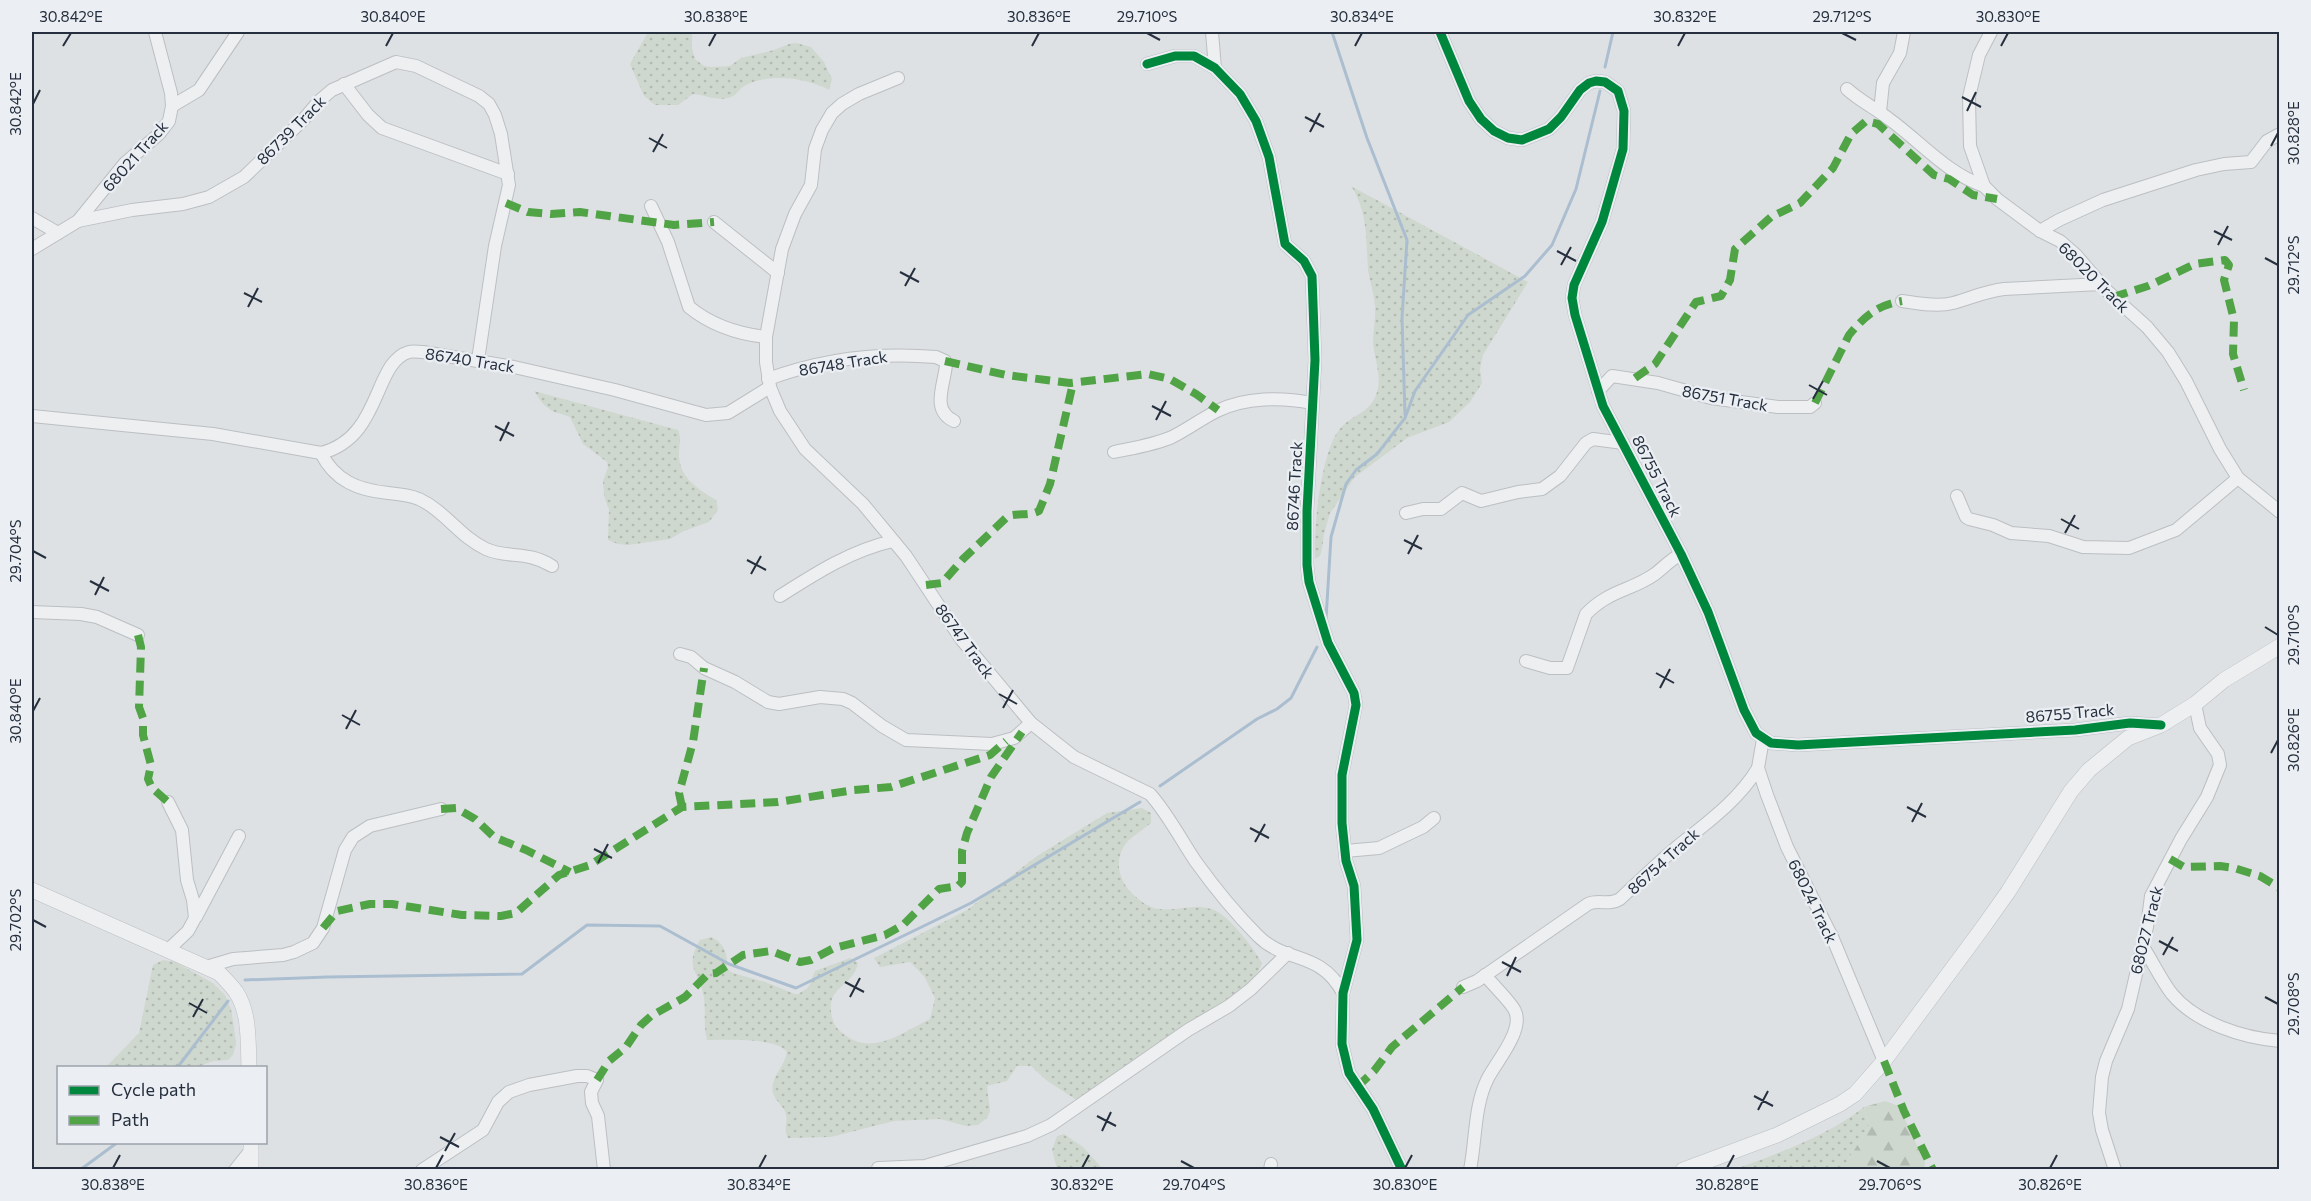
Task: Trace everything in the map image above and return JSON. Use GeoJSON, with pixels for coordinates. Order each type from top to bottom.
{"type":"FeatureCollection","features":[{"type":"Feature","properties":{"kind":"street","name":"68021 Track"},"geometry":{"type":"LineString","coordinates":[[32,249],[78,221],[125,163],[164,128],[169,120],[172,106],[171,93],[155,32]]}},
{"type":"Feature","properties":{"kind":"street"},"geometry":{"type":"LineString","coordinates":[[172,106],[199,90],[238,32]]}},
{"type":"Feature","properties":{"kind":"street"},"geometry":{"type":"LineString","coordinates":[[1212,32],[1215,68]]}},
{"type":"Feature","properties":{"kind":"street","name":"86755 Track"},"geometry":{"type":"LineString","coordinates":[[1440,32],[1469,100],[1481,119],[1508,138],[1522,140],[1549,129],[1561,117],[1580,90],[1589,83],[1605,82],[1618,91],[1622,101],[1624,130],[1618,170],[1602,222],[1579,271],[1572,298],[1575,315],[1603,405],[1681,554],[1708,612],[1744,710],[1756,733],[1771,743],[1798,745],[2075,730],[2130,723],[2161,725]]}},
{"type":"Feature","properties":{"kind":"street"},"geometry":{"type":"LineString","coordinates":[[1880,112],[1883,82],[1900,53],[1904,32]]}},
{"type":"Feature","properties":{"kind":"street","name":"68020 Track"},"geometry":{"type":"LineString","coordinates":[[1991,32],[1978,55],[1969,97],[1970,146],[1984,186],[1998,200],[2040,231],[2060,241],[2130,313],[2147,327],[2168,351],[2238,478],[2280,512]]}},
{"type":"Feature","properties":{"kind":"street","name":"86746 Track"},"geometry":{"type":"LineString","coordinates":[[1147,64],[1185,55],[1205,60],[1240,94],[1256,121],[1275,180],[1283,236],[1290,249],[1309,268],[1311,276],[1315,334],[1306,548],[1309,582],[1328,643],[1351,687],[1356,705],[1342,775],[1342,823],[1345,852],[1354,886],[1357,940],[1343,993]]}},
{"type":"Feature","properties":{"kind":"street","name":"86739 Track"},"geometry":{"type":"LineString","coordinates":[[78,221],[183,204],[209,197],[244,177],[303,120],[324,95],[386,65],[405,63],[479,96],[489,104],[501,134],[508,174],[508,193],[495,246],[478,360]]}},
{"type":"Feature","properties":{"kind":"street","name":"86747 Track"},"geometry":{"type":"LineString","coordinates":[[898,78],[859,94],[842,104],[826,120],[815,149],[811,185],[788,228],[766,337],[769,383],[780,411],[805,449],[863,504],[906,556],[961,639],[1031,723],[1074,758],[1150,794],[1198,864],[1252,929],[1271,947],[1309,960],[1323,969],[1338,984],[1343,993]]}},
{"type":"Feature","properties":{"kind":"street"},"geometry":{"type":"LineString","coordinates":[[344,84],[368,115],[382,128],[508,174]]}},
{"type":"Feature","properties":{"kind":"street"},"geometry":{"type":"LineString","coordinates":[[1846,89],[1880,112],[1965,180],[1984,186]]}},
{"type":"Feature","properties":{"kind":"street"},"geometry":{"type":"LineString","coordinates":[[2040,231],[2103,200],[2196,170],[2224,164],[2251,162],[2267,141],[2280,134]]}},
{"type":"Feature","properties":{"kind":"street"},"geometry":{"type":"LineString","coordinates":[[651,206],[668,242],[689,307],[732,331],[766,337]]}},
{"type":"Feature","properties":{"kind":"street"},"geometry":{"type":"LineString","coordinates":[[32,218],[58,233]]}},
{"type":"Feature","properties":{"kind":"street"},"geometry":{"type":"LineString","coordinates":[[714,222],[778,273]]}},
{"type":"Feature","properties":{"kind":"street"},"geometry":{"type":"LineString","coordinates":[[1902,301],[1940,305],[1988,291],[2101,284]]}},
{"type":"Feature","properties":{"kind":"street","name":"86740 Track"},"geometry":{"type":"LineString","coordinates":[[321,453],[342,445],[362,426],[387,374],[399,358],[409,352],[478,360],[615,390],[706,415],[728,413],[769,383]]}},
{"type":"Feature","properties":{"kind":"street","name":"86748 Track"},"geometry":{"type":"LineString","coordinates":[[769,383],[816,365],[871,356],[936,357],[945,362],[946,371],[940,407],[944,414],[954,422]]}},
{"type":"Feature","properties":{"kind":"street","name":"86751 Track"},"geometry":{"type":"LineString","coordinates":[[1598,391],[1612,376],[1635,378],[1699,396],[1778,407],[1810,407],[1815,403]]}},
{"type":"Feature","properties":{"kind":"street"},"geometry":{"type":"LineString","coordinates":[[1114,452],[1161,441],[1218,410],[1266,399],[1312,403]]}},
{"type":"Feature","properties":{"kind":"street"},"geometry":{"type":"LineString","coordinates":[[32,416],[213,434],[321,453],[330,469],[344,482],[372,492],[409,495],[436,509],[468,538],[487,550],[526,555],[552,566]]}},
{"type":"Feature","properties":{"kind":"street"},"geometry":{"type":"LineString","coordinates":[[1406,513],[1441,508],[1462,493],[1481,501],[1542,489],[1560,476],[1586,443],[1593,439],[1623,443]]}},
{"type":"Feature","properties":{"kind":"street"},"geometry":{"type":"LineString","coordinates":[[1957,496],[1966,517],[2011,533],[2049,536],[2083,547],[2129,548],[2153,541],[2176,530],[2238,478]]}},
{"type":"Feature","properties":{"kind":"street"},"geometry":{"type":"LineString","coordinates":[[780,596],[854,553],[873,545],[893,541]]}},
{"type":"Feature","properties":{"kind":"street"},"geometry":{"type":"LineString","coordinates":[[1526,661],[1556,669],[1567,668],[1586,614],[1592,608],[1612,593],[1655,574],[1681,554]]}},
{"type":"Feature","properties":{"kind":"street"},"geometry":{"type":"LineString","coordinates":[[32,612],[97,617],[138,635]]}},
{"type":"Feature","properties":{"kind":"street"},"geometry":{"type":"LineString","coordinates":[[1683,1170],[1777,1135],[1840,1104],[1861,1087],[1884,1061],[2008,891],[2071,791],[2107,754],[2128,738],[2161,725],[2195,704],[2224,680],[2280,646]]}},
{"type":"Feature","properties":{"kind":"street"},"geometry":{"type":"LineString","coordinates":[[680,654],[691,657],[704,668],[718,673],[768,702],[779,704],[820,697],[843,699],[906,740],[979,744],[1006,741],[1014,738],[1031,723]]}},
{"type":"Feature","properties":{"kind":"street","name":"68027 Track"},"geometry":{"type":"LineString","coordinates":[[2115,1170],[2099,1113],[2102,1077],[2106,1061],[2125,1020],[2143,946],[2151,896],[2207,797],[2218,771],[2218,754],[2200,728],[2195,704]]}},
{"type":"Feature","properties":{"kind":"street","name":"68024 Track"},"geometry":{"type":"LineString","coordinates":[[1763,739],[1758,768],[1786,847],[1833,939],[1884,1061]]}},
{"type":"Feature","properties":{"kind":"street","name":"86754 Track"},"geometry":{"type":"LineString","coordinates":[[1463,987],[1485,975],[1588,904],[1594,901],[1611,903],[1620,899],[1665,857],[1735,798],[1758,768]]}},
{"type":"Feature","properties":{"kind":"street"},"geometry":{"type":"LineString","coordinates":[[168,802],[182,830],[187,880],[195,918]]}},
{"type":"Feature","properties":{"kind":"street"},"geometry":{"type":"LineString","coordinates":[[206,967],[232,959],[283,955],[313,943],[323,928],[345,850],[353,837],[370,826],[424,811],[441,809]]}},
{"type":"Feature","properties":{"kind":"street"},"geometry":{"type":"LineString","coordinates":[[1345,852],[1379,848],[1423,827],[1434,818]]}},
{"type":"Feature","properties":{"kind":"street"},"geometry":{"type":"LineString","coordinates":[[169,950],[188,931],[239,836]]}},
{"type":"Feature","properties":{"kind":"street"},"geometry":{"type":"LineString","coordinates":[[32,890],[219,973],[236,992],[243,1005],[248,1031],[249,1066]]}},
{"type":"Feature","properties":{"kind":"street"},"geometry":{"type":"LineString","coordinates":[[2143,946],[2170,992],[2188,1009],[2238,1033],[2280,1041]]}},
{"type":"Feature","properties":{"kind":"street"},"geometry":{"type":"LineString","coordinates":[[878,1168],[925,1166],[1027,1136],[1051,1125],[1188,1030],[1229,1006],[1251,989],[1288,953]]}},
{"type":"Feature","properties":{"kind":"street"},"geometry":{"type":"LineString","coordinates":[[1470,1170],[1480,1098],[1493,1067],[1512,1039],[1516,1024],[1515,1011],[1485,975]]}},
{"type":"Feature","properties":{"kind":"street"},"geometry":{"type":"LineString","coordinates":[[1343,993],[1342,1044],[1349,1073],[1373,1109],[1402,1170]]}},
{"type":"Feature","properties":{"kind":"street"},"geometry":{"type":"LineString","coordinates":[[422,1170],[483,1130],[498,1102],[509,1092],[529,1085],[577,1076],[587,1076],[597,1080],[591,1092],[592,1103],[598,1116],[604,1170]]}},
{"type":"Feature","properties":{"kind":"street"},"geometry":{"type":"LineString","coordinates":[[235,1170],[250,1146]]}},
{"type":"Feature","properties":{"kind":"street"},"geometry":{"type":"LineString","coordinates":[[250,1146],[251,1170]]}},
{"type":"Feature","properties":{"kind":"green space"},"geometry":{"type":"Polygon","coordinates":[[[648,32],[692,32],[695,59],[704,66],[712,67],[730,66],[741,58],[789,44],[796,43],[811,47],[824,62],[832,79],[829,90],[810,82],[777,78],[756,81],[726,98],[717,99],[693,94],[678,105],[655,105],[644,96],[630,64],[648,32]]]}},
{"type":"Feature","properties":{"kind":"green space"},"geometry":{"type":"Polygon","coordinates":[[[1351,186],[1528,282],[1483,355],[1480,369],[1482,383],[1470,402],[1449,422],[1407,438],[1355,477],[1330,513],[1320,556],[1315,559],[1317,511],[1327,455],[1344,424],[1372,403],[1379,383],[1373,343],[1375,306],[1368,270],[1365,226],[1361,206],[1351,186]]]}},
{"type":"Feature","properties":{"kind":"green space"},"geometry":{"type":"Polygon","coordinates":[[[534,391],[678,430],[682,469],[696,487],[716,500],[718,510],[709,522],[670,539],[628,545],[608,540],[609,510],[604,496],[603,481],[608,467],[607,462],[583,444],[570,417],[552,411],[543,404],[534,391]]]}},
{"type":"Feature","properties":{"kind":"green space"},"geometry":{"type":"Polygon","coordinates":[[[1142,808],[1151,813],[1151,823],[1129,840],[1120,854],[1119,870],[1124,884],[1137,898],[1149,906],[1167,910],[1198,907],[1221,914],[1244,937],[1262,963],[1247,984],[1222,1004],[1169,1035],[1082,1098],[1075,1099],[1046,1080],[1031,1066],[1017,1066],[1007,1081],[987,1086],[990,1111],[987,1118],[978,1125],[966,1126],[940,1119],[894,1121],[831,1137],[788,1138],[786,1114],[774,1096],[772,1088],[787,1052],[781,1047],[762,1042],[707,1040],[704,998],[693,964],[695,950],[700,940],[711,937],[720,943],[726,954],[727,969],[733,973],[795,994],[808,988],[815,971],[850,958],[858,963],[854,974],[832,999],[831,1011],[834,1023],[850,1038],[861,1043],[884,1041],[930,1019],[935,998],[924,976],[910,962],[880,967],[874,958],[967,910],[1037,856],[1107,813],[1142,808]]]}},
{"type":"Feature","properties":{"kind":"green space"},"geometry":{"type":"Polygon","coordinates":[[[163,960],[175,962],[213,983],[225,995],[231,1009],[236,1044],[233,1055],[228,1060],[213,1061],[200,1066],[107,1066],[139,1033],[153,965],[163,960]]]}},
{"type":"Feature","properties":{"kind":"green space"},"geometry":{"type":"Polygon","coordinates":[[[1885,1101],[1899,1106],[1925,1163],[1924,1169],[1847,1169],[1847,1161],[1869,1127],[1864,1107],[1885,1101]]]}},
{"type":"Feature","properties":{"kind":"green space"},"geometry":{"type":"Polygon","coordinates":[[[1864,1107],[1869,1127],[1847,1161],[1847,1169],[1733,1170],[1784,1151],[1818,1135],[1864,1107]]]}},
{"type":"Feature","properties":{"kind":"green space"},"geometry":{"type":"Polygon","coordinates":[[[1064,1134],[1083,1147],[1103,1169],[1057,1169],[1052,1150],[1057,1136],[1064,1134]]]}},
{"type":"Feature","properties":{"kind":"waterway"},"geometry":{"type":"LineString","coordinates":[[1332,32],[1367,138],[1407,240],[1402,318],[1405,415]]}},
{"type":"Feature","properties":{"kind":"waterway"},"geometry":{"type":"LineString","coordinates":[[1605,67],[1613,32]]}},
{"type":"Feature","properties":{"kind":"waterway"},"geometry":{"type":"LineString","coordinates":[[1326,619],[1331,537],[1346,484],[1356,470],[1377,454],[1405,418],[1415,391],[1468,315],[1525,276],[1552,245],[1576,189],[1600,91]]}},
{"type":"Feature","properties":{"kind":"waterway"},"geometry":{"type":"LineString","coordinates":[[1160,786],[1291,698],[1317,647]]}},
{"type":"Feature","properties":{"kind":"waterway"},"geometry":{"type":"LineString","coordinates":[[245,980],[522,974],[587,925],[660,926],[729,964],[796,988],[971,903],[1140,802]]}},
{"type":"Feature","properties":{"kind":"waterway"},"geometry":{"type":"LineString","coordinates":[[179,1066],[228,1001]]}},
{"type":"Feature","properties":{"kind":"waterway"},"geometry":{"type":"LineString","coordinates":[[80,1170],[115,1144]]}},
{"type":"Feature","properties":{"kind":"marked path"},"geometry":{"type":"LineString","coordinates":[[1635,378],[1655,364],[1696,302],[1721,296],[1730,280],[1735,249],[1771,217],[1800,203],[1833,168],[1851,134],[1866,121],[1878,124],[1934,175],[1949,179],[1973,195],[1997,199]]}},
{"type":"Feature","properties":{"kind":"marked path"},"geometry":{"type":"LineString","coordinates":[[506,203],[528,212],[551,214],[580,212],[674,225],[714,222]]}},
{"type":"Feature","properties":{"kind":"marked path"},"geometry":{"type":"LineString","coordinates":[[2113,297],[2148,286],[2195,264],[2225,260],[2229,265],[2224,280],[2234,320],[2233,354],[2244,390]]}},
{"type":"Feature","properties":{"kind":"marked path"},"geometry":{"type":"LineString","coordinates":[[1815,403],[1849,335],[1872,312],[1885,305],[1902,301]]}},
{"type":"Feature","properties":{"kind":"marked path"},"geometry":{"type":"LineString","coordinates":[[945,361],[1006,375],[1070,383],[1148,374],[1170,379],[1218,410]]}},
{"type":"Feature","properties":{"kind":"marked path"},"geometry":{"type":"LineString","coordinates":[[926,585],[942,583],[963,559],[1008,516],[1039,511],[1050,484],[1073,383]]}},
{"type":"Feature","properties":{"kind":"marked path"},"geometry":{"type":"LineString","coordinates":[[138,635],[141,647],[139,707],[151,765],[148,779],[152,788],[168,802]]}},
{"type":"Feature","properties":{"kind":"marked path"},"geometry":{"type":"LineString","coordinates":[[682,807],[679,793],[693,742],[704,668]]}},
{"type":"Feature","properties":{"kind":"marked path"},"geometry":{"type":"LineString","coordinates":[[597,1080],[609,1061],[626,1047],[641,1025],[651,1016],[685,997],[708,974],[716,973],[743,955],[771,951],[800,962],[811,960],[834,948],[885,935],[903,925],[939,889],[958,886],[962,882],[962,851],[967,833],[991,777],[1022,732]]}},
{"type":"Feature","properties":{"kind":"marked path"},"geometry":{"type":"LineString","coordinates":[[323,928],[337,911],[370,904],[392,904],[462,915],[501,916],[516,913],[559,875],[590,865],[682,807],[778,802],[854,790],[891,787],[990,755],[1006,741]]}},
{"type":"Feature","properties":{"kind":"marked path"},"geometry":{"type":"LineString","coordinates":[[441,809],[456,808],[475,819],[494,837],[570,872]]}},
{"type":"Feature","properties":{"kind":"marked path"},"geometry":{"type":"LineString","coordinates":[[2170,859],[2184,867],[2234,868],[2260,876],[2280,888]]}},
{"type":"Feature","properties":{"kind":"marked path"},"geometry":{"type":"LineString","coordinates":[[1357,1087],[1374,1071],[1392,1047],[1463,987]]}},
{"type":"Feature","properties":{"kind":"marked path"},"geometry":{"type":"LineString","coordinates":[[1884,1061],[1904,1111],[1933,1170]]}},
{"type":"Feature","properties":{"kind":"cycle path"},"geometry":{"type":"LineString","coordinates":[[1440,32],[1469,101],[1481,119],[1494,131],[1508,138],[1522,140],[1549,129],[1561,117],[1580,90],[1589,83],[1605,82],[1618,91],[1624,111],[1623,149],[1602,222],[1574,285],[1572,298],[1575,315],[1603,406],[1681,554],[1708,612],[1744,710],[1756,733],[1771,743],[1798,745],[2075,730],[2130,723],[2161,725]]}},
{"type":"Feature","properties":{"kind":"cycle path"},"geometry":{"type":"LineString","coordinates":[[1147,64],[1175,56],[1194,56],[1215,68],[1240,94],[1256,121],[1269,157],[1285,244],[1304,261],[1312,276],[1315,360],[1307,511],[1307,565],[1309,582],[1328,643],[1354,693],[1356,705],[1342,775],[1342,823],[1346,861],[1354,886],[1357,940],[1343,993],[1342,1044],[1349,1073],[1373,1109],[1402,1170]]}}]}
